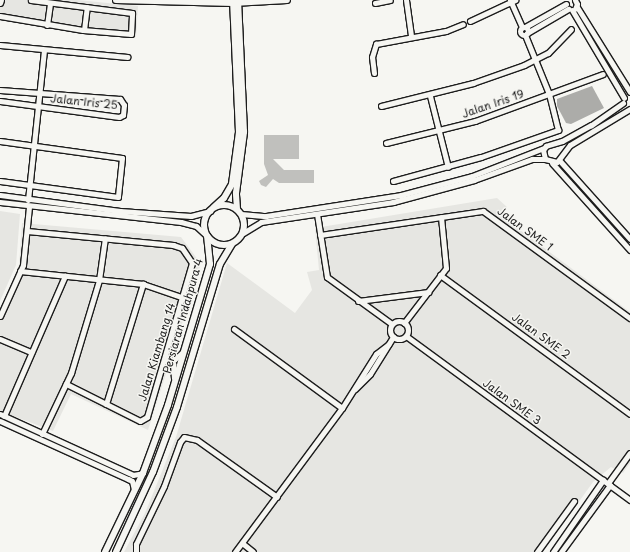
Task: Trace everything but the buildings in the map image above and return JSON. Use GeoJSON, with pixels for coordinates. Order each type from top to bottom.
{"type":"FeatureCollection","features":[{"type":"Feature","properties":{"kind":"main road"},"geometry":{"type":"LineString","coordinates":[[116,0],[287,0]]}},
{"type":"Feature","properties":{"kind":"main road"},"geometry":{"type":"LineString","coordinates":[[232,244],[218,244],[207,236],[204,223],[212,209],[224,198],[232,184],[239,132],[235,1]]}},
{"type":"Feature","properties":{"kind":"main road"},"geometry":{"type":"LineString","coordinates":[[116,552],[153,472],[177,407],[220,264],[232,244],[243,233],[236,193],[244,132],[235,1]]}},
{"type":"Feature","properties":{"kind":"main road"},"geometry":{"type":"LineString","coordinates":[[212,209],[226,205],[239,212]]}},
{"type":"Feature","properties":{"kind":"main road","name":"Persiaran Indahpura 4"},"geometry":{"type":"LineString","coordinates":[[105,552],[143,473],[174,383],[210,264],[207,236]]}},
{"type":"Feature","properties":{"kind":"street"},"geometry":{"type":"LineString","coordinates":[[0,16],[47,25],[131,34],[132,13],[31,0]]}},
{"type":"Feature","properties":{"kind":"street"},"geometry":{"type":"LineString","coordinates":[[375,4],[390,0]]}},
{"type":"Feature","properties":{"kind":"street"},"geometry":{"type":"LineString","coordinates":[[406,0],[411,36]]}},
{"type":"Feature","properties":{"kind":"street"},"geometry":{"type":"LineString","coordinates":[[543,21],[524,27],[520,33],[526,34],[574,0]]}},
{"type":"Feature","properties":{"kind":"street"},"geometry":{"type":"LineString","coordinates":[[470,21],[512,1],[524,27]]}},
{"type":"Feature","properties":{"kind":"street"},"geometry":{"type":"LineString","coordinates":[[47,25],[50,3]]}},
{"type":"Feature","properties":{"kind":"street"},"geometry":{"type":"LineString","coordinates":[[239,212],[266,216],[406,194],[472,176],[544,148],[591,125],[624,100],[630,93],[569,5]]}},
{"type":"Feature","properties":{"kind":"street"},"geometry":{"type":"LineString","coordinates":[[552,163],[559,160],[570,145],[630,109],[569,5]]}},
{"type":"Feature","properties":{"kind":"street"},"geometry":{"type":"LineString","coordinates":[[84,30],[87,7]]}},
{"type":"Feature","properties":{"kind":"street"},"geometry":{"type":"LineString","coordinates":[[374,73],[372,57],[376,44],[411,36],[446,31],[463,24]]}},
{"type":"Feature","properties":{"kind":"street"},"geometry":{"type":"LineString","coordinates":[[381,106],[430,96],[500,74],[535,60],[554,48],[571,29]]}},
{"type":"Feature","properties":{"kind":"street"},"geometry":{"type":"LineString","coordinates":[[393,181],[448,167],[558,130],[549,94],[526,34]]}},
{"type":"Feature","properties":{"kind":"street"},"geometry":{"type":"LineString","coordinates":[[0,45],[44,51],[127,57]]}},
{"type":"Feature","properties":{"kind":"street"},"geometry":{"type":"LineString","coordinates":[[28,200],[44,51]]}},
{"type":"Feature","properties":{"kind":"street","name":"Jalan Iris 19"},"geometry":{"type":"LineString","coordinates":[[386,143],[438,131],[519,107],[603,74]]}},
{"type":"Feature","properties":{"kind":"street","name":"Jalan Iris 25"},"geometry":{"type":"LineString","coordinates":[[0,90],[120,99],[124,102],[123,115],[38,107],[0,100]]}},
{"type":"Feature","properties":{"kind":"street"},"geometry":{"type":"LineString","coordinates":[[430,96],[448,167]]}},
{"type":"Feature","properties":{"kind":"street"},"geometry":{"type":"LineString","coordinates":[[0,141],[122,158],[118,197],[0,181]]}},
{"type":"Feature","properties":{"kind":"street"},"geometry":{"type":"LineString","coordinates":[[554,143],[560,147],[562,154]]}},
{"type":"Feature","properties":{"kind":"street"},"geometry":{"type":"LineString","coordinates":[[544,148],[544,159]]}},
{"type":"Feature","properties":{"kind":"street"},"geometry":{"type":"LineString","coordinates":[[243,233],[255,224],[432,193],[532,159],[544,159],[552,163],[630,250]]}},
{"type":"Feature","properties":{"kind":"street"},"geometry":{"type":"LineString","coordinates":[[559,160],[630,239]]}},
{"type":"Feature","properties":{"kind":"street"},"geometry":{"type":"LineString","coordinates":[[0,195],[28,200],[191,216],[212,209]]}},
{"type":"Feature","properties":{"kind":"street"},"geometry":{"type":"LineString","coordinates":[[0,202],[29,207],[189,223],[207,236]]}},
{"type":"Feature","properties":{"kind":"street"},"geometry":{"type":"LineString","coordinates":[[0,316],[20,271],[27,231],[29,207]]}},
{"type":"Feature","properties":{"kind":"street","name":"Jalan SME 1"},"geometry":{"type":"LineString","coordinates":[[320,235],[483,211],[630,318]]}},
{"type":"Feature","properties":{"kind":"street"},"geometry":{"type":"LineString","coordinates":[[316,214],[327,277],[358,301],[392,324],[404,323],[428,292],[448,262],[441,217]]}},
{"type":"Feature","properties":{"kind":"street"},"geometry":{"type":"LineString","coordinates":[[27,231],[105,238],[99,280],[66,384],[42,434]]}},
{"type":"Feature","properties":{"kind":"street","name":"Jalan Kiambang 14"},"geometry":{"type":"LineString","coordinates":[[66,384],[140,421],[147,418],[193,267],[178,246],[105,238]]}},
{"type":"Feature","properties":{"kind":"street","name":"Jalan Kiambang 14"},"geometry":{"type":"LineString","coordinates":[[20,271],[143,284],[184,298]]}},
{"type":"Feature","properties":{"kind":"street","name":"Jalan SME 2"},"geometry":{"type":"LineString","coordinates":[[440,275],[630,414]]}},
{"type":"Feature","properties":{"kind":"street"},"geometry":{"type":"LineString","coordinates":[[65,276],[2,415],[133,475],[143,473]]}},
{"type":"Feature","properties":{"kind":"street"},"geometry":{"type":"LineString","coordinates":[[106,404],[143,284]]}},
{"type":"Feature","properties":{"kind":"street"},"geometry":{"type":"LineString","coordinates":[[358,301],[428,292]]}},
{"type":"Feature","properties":{"kind":"street"},"geometry":{"type":"LineString","coordinates":[[392,324],[390,331],[393,337],[400,339],[406,336],[408,329],[404,323]]}},
{"type":"Feature","properties":{"kind":"street"},"geometry":{"type":"LineString","coordinates":[[234,329],[342,408]]}},
{"type":"Feature","properties":{"kind":"street","name":"Jalan SME 3"},"geometry":{"type":"LineString","coordinates":[[406,336],[630,500]]}},
{"type":"Feature","properties":{"kind":"street"},"geometry":{"type":"LineString","coordinates":[[235,552],[355,390],[376,354],[389,344],[393,337]]}},
{"type":"Feature","properties":{"kind":"street"},"geometry":{"type":"LineString","coordinates":[[0,339],[31,352]]}},
{"type":"Feature","properties":{"kind":"street"},"geometry":{"type":"LineString","coordinates":[[165,360],[176,359],[184,349]]}},
{"type":"Feature","properties":{"kind":"street"},"geometry":{"type":"LineString","coordinates":[[165,360],[174,366],[174,383]]}},
{"type":"Feature","properties":{"kind":"street"},"geometry":{"type":"LineString","coordinates":[[0,421],[128,479],[134,485],[134,491]]}},
{"type":"Feature","properties":{"kind":"street"},"geometry":{"type":"LineString","coordinates":[[136,552],[136,544],[164,486],[180,442],[184,437],[197,440],[277,497]]}},
{"type":"Feature","properties":{"kind":"street"},"geometry":{"type":"LineString","coordinates":[[553,552],[630,453]]}},
{"type":"Feature","properties":{"kind":"street"},"geometry":{"type":"LineString","coordinates":[[561,552],[607,483]]}},
{"type":"Feature","properties":{"kind":"street"},"geometry":{"type":"LineString","coordinates":[[537,552],[574,501]]}},
{"type":"Feature","properties":{"kind":"street"},"geometry":{"type":"LineString","coordinates":[[242,543],[253,552]]}},
{"type":"Feature","properties":{"kind":"shaded area"},"geometry":{"type":"Polygon","coordinates":[[[0,0],[77,0],[138,6],[136,37],[0,19],[0,0]]]}},
{"type":"Feature","properties":{"kind":"shaded area"},"geometry":{"type":"Polygon","coordinates":[[[592,86],[604,108],[571,124],[566,123],[557,106],[557,99],[592,86]]]}},
{"type":"Feature","properties":{"kind":"shaded area"},"geometry":{"type":"Polygon","coordinates":[[[497,198],[507,207],[504,218],[630,312],[630,463],[623,473],[611,467],[593,482],[543,552],[124,552],[145,513],[176,437],[227,263],[295,313],[312,290],[307,272],[319,270],[315,228],[497,198]]]}},
{"type":"Feature","properties":{"kind":"shaded area"},"geometry":{"type":"Polygon","coordinates":[[[0,211],[20,214],[16,265],[0,301],[0,211]]]}},
{"type":"Feature","properties":{"kind":"shaded area"},"geometry":{"type":"Polygon","coordinates":[[[22,223],[181,237],[201,264],[148,430],[71,394],[53,431],[0,411],[0,311],[19,266],[22,223]]]}}]}
